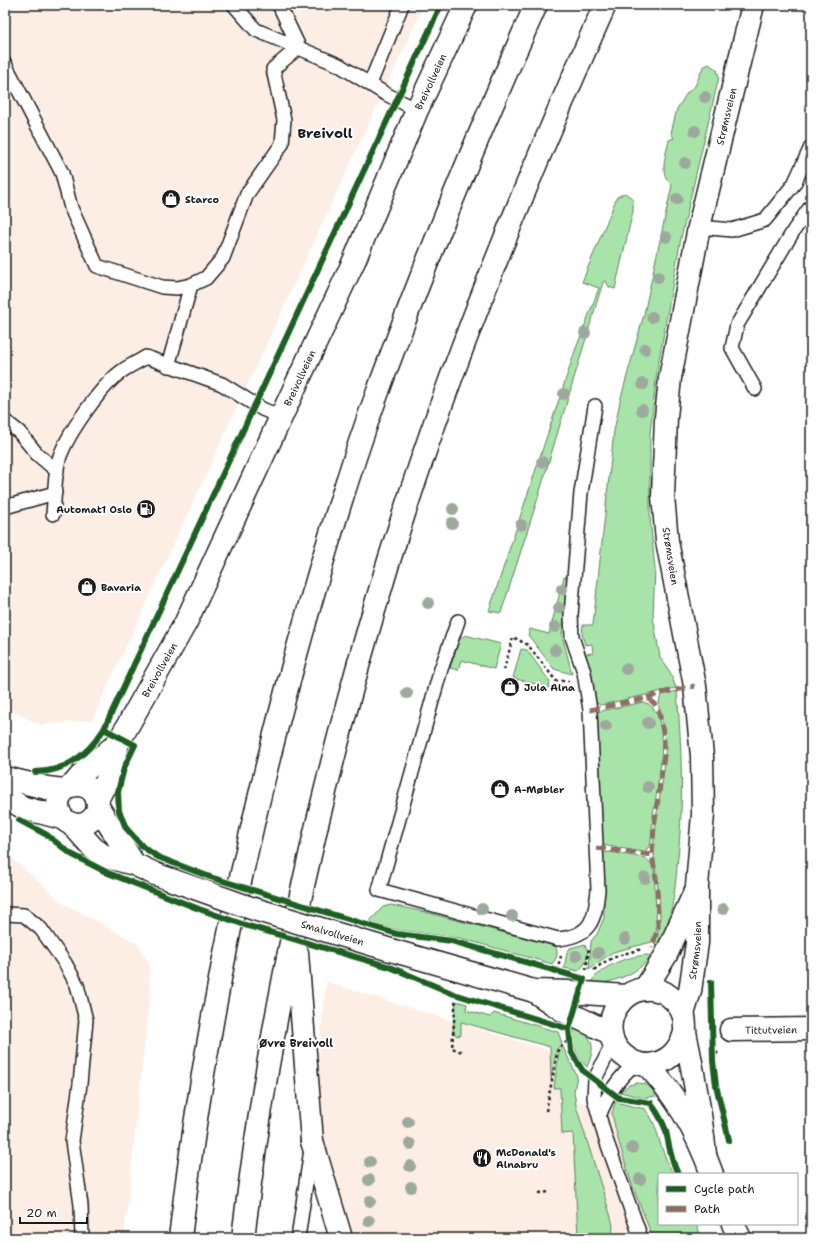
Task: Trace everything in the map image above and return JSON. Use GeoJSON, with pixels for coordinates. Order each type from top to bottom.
{"type":"FeatureCollection","features":[{"type":"Feature","properties":{"kind":"main road","name":"Breivollveien"},"geometry":{"type":"LineString","coordinates":[[98,803],[110,774],[118,743],[186,622],[354,261],[417,110],[466,5]]}},
{"type":"Feature","properties":{"kind":"main road"},"geometry":{"type":"LineString","coordinates":[[180,1238],[193,1135],[212,1020],[229,936],[278,719],[320,572],[367,422],[396,342],[451,202],[536,5]]}},
{"type":"Feature","properties":{"kind":"main road"},"geometry":{"type":"LineString","coordinates":[[244,1238],[256,1140],[267,1070],[295,924],[323,801],[360,661],[388,565],[460,354],[541,150],[605,5]]}},
{"type":"Feature","properties":{"kind":"main road","name":"Strømsveien"},"geometry":{"type":"LineString","coordinates":[[709,1164],[700,1106],[684,1024],[697,943],[697,886],[703,814],[700,724],[688,648],[668,548],[663,496],[666,416],[670,378],[699,227],[754,5]]}},
{"type":"Feature","properties":{"kind":"main road","name":"Breivollveien"},"geometry":{"type":"LineString","coordinates":[[69,787],[86,770],[118,743]]}},
{"type":"Feature","properties":{"kind":"main road"},"geometry":{"type":"LineString","coordinates":[[5,778],[47,788],[81,785],[88,788],[94,793],[98,803],[134,864]]}},
{"type":"Feature","properties":{"kind":"main road"},"geometry":{"type":"LineString","coordinates":[[67,821],[57,806],[58,800],[69,787]]}},
{"type":"Feature","properties":{"kind":"main road"},"geometry":{"type":"LineString","coordinates":[[5,797],[24,808],[67,821],[86,824],[96,814],[98,803]]}},
{"type":"Feature","properties":{"kind":"main road","name":"Smalvollveien"},"geometry":{"type":"LineString","coordinates":[[67,821],[93,848],[104,856],[134,864],[155,874],[251,908],[534,991],[625,996]]}},
{"type":"Feature","properties":{"kind":"main road","name":"Strømsveien"},"geometry":{"type":"LineString","coordinates":[[645,989],[666,956],[697,886]]}},
{"type":"Feature","properties":{"kind":"main road"},"geometry":{"type":"LineString","coordinates":[[295,924],[312,1141],[341,1238]]}},
{"type":"Feature","properties":{"kind":"main road"},"geometry":{"type":"LineString","coordinates":[[645,989],[664,993],[679,1006],[684,1024],[682,1044],[675,1052],[667,1059],[657,1063],[641,1064],[619,1052],[612,1038],[611,1016],[619,1002],[625,996],[645,989]]}},
{"type":"Feature","properties":{"kind":"main road","name":"Smalvollveien"},"geometry":{"type":"LineString","coordinates":[[534,991],[564,1011],[612,1038]]}},
{"type":"Feature","properties":{"kind":"main road","name":"Tittutveien"},"geometry":{"type":"LineString","coordinates":[[731,1030],[811,1029]]}},
{"type":"Feature","properties":{"kind":"main road","name":"Strømsveien"},"geometry":{"type":"LineString","coordinates":[[641,1064],[661,1080],[673,1097],[709,1164]]}},
{"type":"Feature","properties":{"kind":"main road"},"geometry":{"type":"LineString","coordinates":[[734,1225],[740,1238]]}},
{"type":"Feature","properties":{"kind":"lane"},"geometry":{"type":"LineString","coordinates":[[234,5],[256,30],[339,65],[417,110]]}},
{"type":"Feature","properties":{"kind":"lane"},"geometry":{"type":"LineString","coordinates":[[279,5],[299,47]]}},
{"type":"Feature","properties":{"kind":"lane"},"geometry":{"type":"LineString","coordinates":[[370,84],[402,5]]}},
{"type":"Feature","properties":{"kind":"lane"},"geometry":{"type":"LineString","coordinates":[[5,64],[62,174],[71,208],[97,266],[162,287],[177,288],[192,285],[206,278],[223,258],[247,194],[282,144],[284,120],[274,69],[299,47]]}},
{"type":"Feature","properties":{"kind":"lane"},"geometry":{"type":"LineString","coordinates":[[699,227],[732,230],[765,220],[794,184],[811,147]]}},
{"type":"Feature","properties":{"kind":"lane"},"geometry":{"type":"LineString","coordinates":[[754,390],[732,348],[737,325],[794,230],[811,206]]}},
{"type":"Feature","properties":{"kind":"lane"},"geometry":{"type":"LineString","coordinates":[[168,366],[192,285]]}},
{"type":"Feature","properties":{"kind":"lane"},"geometry":{"type":"LineString","coordinates":[[54,514],[57,471],[60,456],[68,440],[89,406],[121,372],[146,357],[222,384],[262,409],[281,417]]}},
{"type":"Feature","properties":{"kind":"lane"},"geometry":{"type":"LineString","coordinates":[[458,621],[441,669],[379,890],[558,939],[572,938],[583,933],[588,927],[596,910],[598,890],[590,710],[586,680],[572,637],[572,615],[581,493],[595,406]]}},
{"type":"Feature","properties":{"kind":"lane"},"geometry":{"type":"LineString","coordinates":[[5,421],[19,432],[37,454],[57,471]]}},
{"type":"Feature","properties":{"kind":"lane"},"geometry":{"type":"LineString","coordinates":[[5,507],[55,493]]}},
{"type":"Feature","properties":{"kind":"lane"},"geometry":{"type":"LineString","coordinates":[[5,914],[24,916],[41,929],[65,962],[77,985],[86,1020],[80,1084],[72,1141],[81,1205],[82,1238]]}},
{"type":"Feature","properties":{"kind":"lane"},"geometry":{"type":"LineString","coordinates":[[612,1038],[595,1079],[594,1098],[605,1137],[641,1238]]}},
{"type":"Feature","properties":{"kind":"lane"},"geometry":{"type":"LineString","coordinates":[[599,1116],[616,1081],[641,1064]]}},
{"type":"Feature","properties":{"kind":"lane"},"geometry":{"type":"LineString","coordinates":[[298,1238],[312,1141]]}},
{"type":"Feature","properties":{"kind":"path"},"geometry":{"type":"LineString","coordinates":[[504,670],[513,638],[528,644],[556,681],[586,680]]}},
{"type":"Feature","properties":{"kind":"path"},"geometry":{"type":"LineString","coordinates":[[586,972],[589,952],[588,927]]}},
{"type":"Feature","properties":{"kind":"path"},"geometry":{"type":"LineString","coordinates":[[590,974],[601,964],[619,955],[644,949]]}},
{"type":"Feature","properties":{"kind":"path"},"geometry":{"type":"LineString","coordinates":[[447,992],[459,996],[452,1048],[462,1052]]}},
{"type":"Feature","properties":{"kind":"path"},"geometry":{"type":"LineString","coordinates":[[569,1037],[571,1051]]}},
{"type":"Feature","properties":{"kind":"path"},"geometry":{"type":"LineString","coordinates":[[546,1111],[558,1049],[569,1037]]}},
{"type":"Feature","properties":{"kind":"path"},"geometry":{"type":"LineString","coordinates":[[539,1193],[550,1192]]}},
{"type":"Feature","properties":{"kind":"shaded area"},"geometry":{"type":"Polygon","coordinates":[[[5,5],[424,5],[92,720],[41,725],[5,708],[5,5]]]}},
{"type":"Feature","properties":{"kind":"shaded area"},"geometry":{"type":"Polygon","coordinates":[[[5,852],[63,903],[137,943],[149,963],[150,992],[124,1238],[5,1238],[5,852]]]}},
{"type":"Feature","properties":{"kind":"shaded area"},"geometry":{"type":"Polygon","coordinates":[[[326,982],[548,1050],[578,1101],[644,1119],[659,1173],[658,1225],[697,1238],[334,1238],[319,1186],[325,1145],[317,1111],[318,1057],[326,982]]]}},
{"type":"Feature","properties":{"kind":"green space"},"geometry":{"type":"Polygon","coordinates":[[[709,64],[717,70],[719,77],[681,238],[657,371],[650,434],[650,517],[655,569],[653,617],[660,657],[670,672],[676,688],[601,705],[596,703],[586,654],[593,653],[592,644],[585,645],[582,634],[583,625],[593,625],[614,431],[620,401],[644,314],[672,185],[665,175],[664,164],[669,140],[674,138],[671,133],[677,109],[687,93],[695,86],[703,67],[709,64]]]}},
{"type":"Feature","properties":{"kind":"green space"},"geometry":{"type":"Polygon","coordinates":[[[625,193],[633,199],[633,211],[615,289],[609,287],[606,281],[603,282],[537,501],[501,613],[489,611],[575,351],[599,288],[582,282],[617,197],[625,193]]]}},
{"type":"Feature","properties":{"kind":"green space"},"geometry":{"type":"Polygon","coordinates":[[[564,577],[567,577],[568,580],[562,635],[572,674],[554,669],[528,635],[530,629],[549,634],[564,577]]]}},
{"type":"Feature","properties":{"kind":"green space"},"geometry":{"type":"Polygon","coordinates":[[[465,635],[501,644],[494,669],[461,660],[458,670],[450,668],[459,640],[465,635]]]}},
{"type":"Feature","properties":{"kind":"green space"},"geometry":{"type":"Polygon","coordinates":[[[521,649],[527,650],[550,682],[549,688],[513,678],[521,649]]]}},
{"type":"Feature","properties":{"kind":"green space"},"geometry":{"type":"Polygon","coordinates":[[[677,691],[682,779],[681,823],[672,908],[666,928],[658,946],[654,943],[658,933],[660,911],[654,857],[654,842],[665,754],[665,739],[660,717],[659,700],[661,695],[677,691]]]}},
{"type":"Feature","properties":{"kind":"green space"},"geometry":{"type":"Polygon","coordinates":[[[643,702],[653,708],[659,719],[662,753],[653,816],[651,843],[643,852],[602,845],[596,714],[597,712],[643,702]]]}},
{"type":"Feature","properties":{"kind":"green space"},"geometry":{"type":"Polygon","coordinates":[[[609,852],[646,858],[654,867],[657,929],[652,942],[613,952],[589,969],[591,941],[597,934],[604,918],[603,853],[609,852]]]}},
{"type":"Feature","properties":{"kind":"green space"},"geometry":{"type":"Polygon","coordinates":[[[391,905],[425,912],[555,946],[557,955],[552,964],[460,938],[398,930],[369,922],[383,907],[391,905]]]}},
{"type":"Feature","properties":{"kind":"green space"},"geometry":{"type":"Polygon","coordinates":[[[585,944],[587,948],[587,959],[584,965],[578,971],[564,968],[567,953],[570,948],[585,944]]]}},
{"type":"Feature","properties":{"kind":"green space"},"geometry":{"type":"Polygon","coordinates":[[[647,955],[652,956],[639,968],[624,977],[607,982],[589,984],[601,972],[615,963],[647,955]]]}},
{"type":"Feature","properties":{"kind":"green space"},"geometry":{"type":"Polygon","coordinates":[[[456,1001],[467,1004],[466,1010],[490,1017],[494,1013],[558,1032],[562,1043],[557,1049],[551,1078],[550,1047],[461,1022],[461,1035],[457,1036],[453,1032],[456,1001]]]}},
{"type":"Feature","properties":{"kind":"green space"},"geometry":{"type":"Polygon","coordinates":[[[575,1026],[586,1034],[592,1043],[592,1054],[587,1067],[577,1053],[573,1043],[573,1032],[575,1026]]]}},
{"type":"Feature","properties":{"kind":"green space"},"geometry":{"type":"Polygon","coordinates":[[[563,1047],[577,1076],[574,1092],[576,1106],[611,1217],[613,1226],[612,1238],[578,1238],[573,1133],[562,1134],[560,1088],[554,1088],[559,1050],[563,1047]]]}},
{"type":"Feature","properties":{"kind":"green space"},"geometry":{"type":"Polygon","coordinates":[[[637,1083],[646,1084],[661,1095],[644,1098],[620,1092],[629,1085],[637,1083]]]}},
{"type":"Feature","properties":{"kind":"green space"},"geometry":{"type":"Polygon","coordinates":[[[615,1102],[645,1109],[649,1114],[673,1173],[658,1173],[658,1225],[696,1225],[702,1238],[653,1238],[632,1185],[612,1114],[615,1102]]]}},
{"type":"Feature","properties":{"kind":"marked path"},"geometry":{"type":"LineString","coordinates":[[647,698],[661,693],[695,686]]}},
{"type":"Feature","properties":{"kind":"marked path"},"geometry":{"type":"LineString","coordinates":[[590,710],[647,698],[654,703],[659,712],[664,737],[664,756],[654,827],[652,855],[657,884],[658,927],[652,948]]}},
{"type":"Feature","properties":{"kind":"marked path"},"geometry":{"type":"LineString","coordinates":[[596,848],[652,855]]}},
{"type":"Feature","properties":{"kind":"cycle path"},"geometry":{"type":"LineString","coordinates":[[35,772],[57,769],[75,760],[91,746],[104,729],[441,5]]}},
{"type":"Feature","properties":{"kind":"cycle path"},"geometry":{"type":"LineString","coordinates":[[104,729],[135,745],[124,768],[118,792],[119,811],[126,828],[143,847],[158,857],[210,877],[397,934],[452,941],[584,979],[569,1029],[571,1051],[583,1071],[619,1098],[651,1103],[665,1127],[669,1148],[678,1173]]}},
{"type":"Feature","properties":{"kind":"cycle path"},"geometry":{"type":"LineString","coordinates":[[19,820],[47,835],[71,854],[108,873],[199,909],[245,925],[390,967],[454,994],[569,1029]]}},
{"type":"Feature","properties":{"kind":"cycle path"},"geometry":{"type":"LineString","coordinates":[[711,982],[713,1061],[716,1085],[729,1140]]}},
{"type":"Feature","properties":{"kind":"place","name":"Starco"},"geometry":{"type":"Point","coordinates":[171,199]}},
{"type":"Feature","properties":{"kind":"place","name":"Automat1 Oslo"},"geometry":{"type":"Point","coordinates":[146,509]}},
{"type":"Feature","properties":{"kind":"place","name":"Bavaria"},"geometry":{"type":"Point","coordinates":[87,587]}},
{"type":"Feature","properties":{"kind":"place","name":"Jula Alna"},"geometry":{"type":"Point","coordinates":[510,687]}},
{"type":"Feature","properties":{"kind":"place","name":"A-Møbler"},"geometry":{"type":"Point","coordinates":[500,789]}},
{"type":"Feature","properties":{"kind":"place","name":"McDonald's Alnabru"},"geometry":{"type":"Point","coordinates":[482,1158]}},
{"type":"Feature","properties":{"kind":"district","name":"Breivoll"},"geometry":{"type":"Point","coordinates":[325,133]}},
{"type":"Feature","properties":{"kind":"district","name":"Øvre Breivoll"},"geometry":{"type":"Point","coordinates":[296,1043]}}]}
